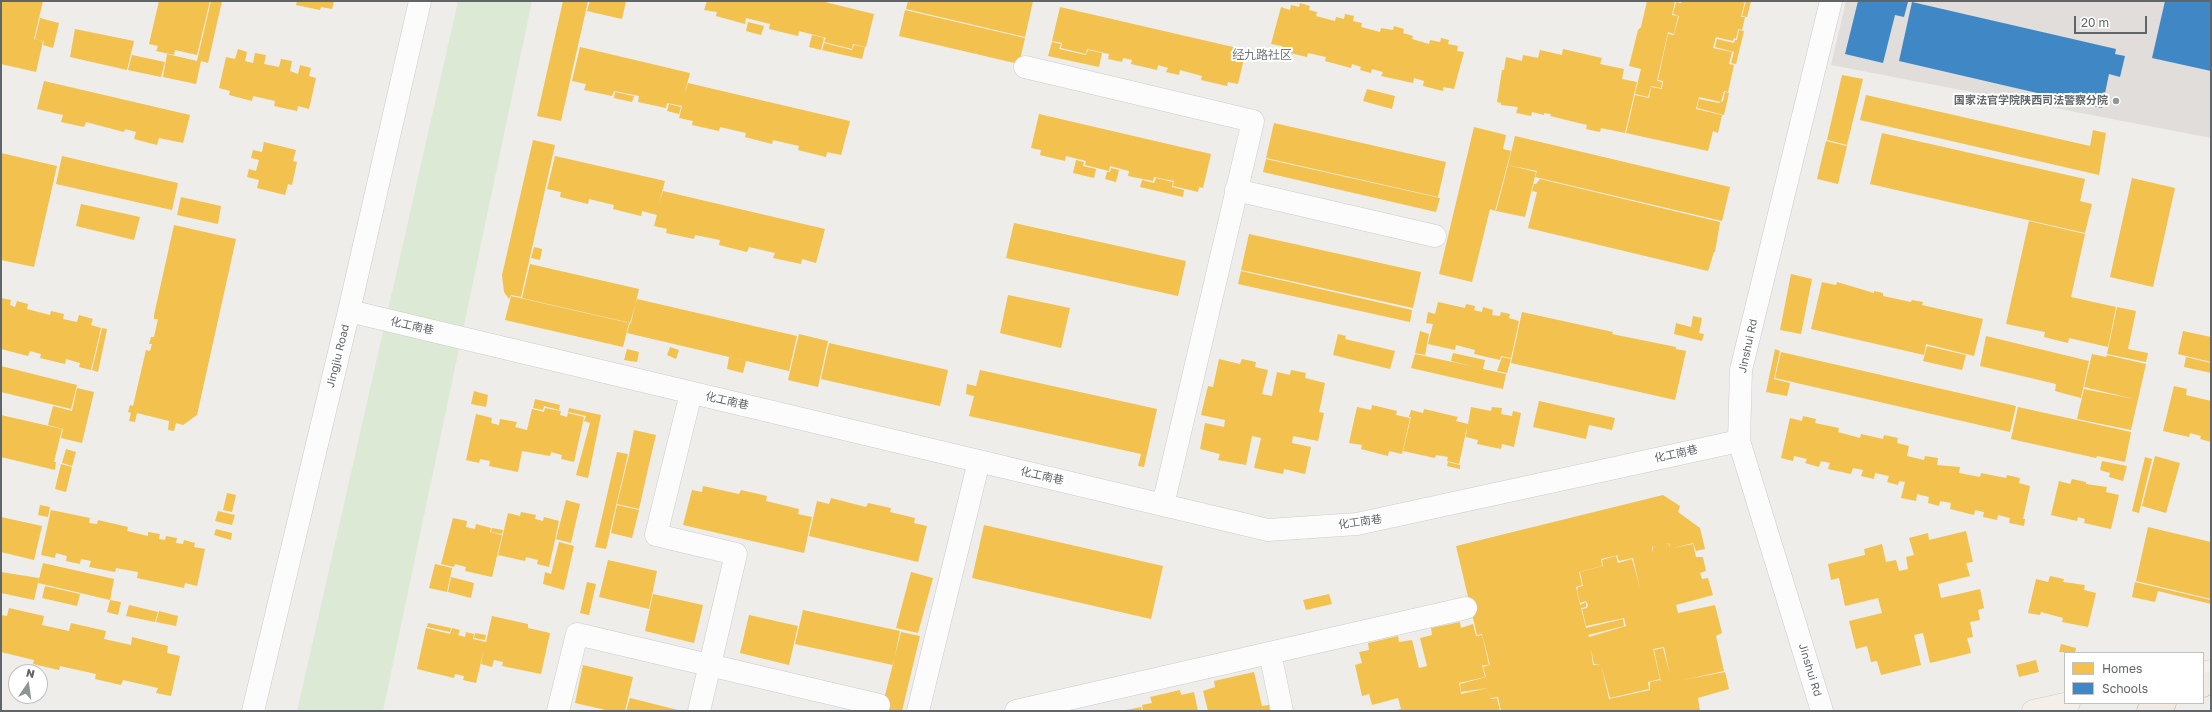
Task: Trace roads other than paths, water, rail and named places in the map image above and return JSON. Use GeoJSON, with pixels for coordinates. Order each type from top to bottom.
{"type":"FeatureCollection","features":[{"type":"Feature","properties":{"kind":"highway"},"geometry":{"type":"LineString","coordinates":[[2148,711],[2163,704]]}},
{"type":"Feature","properties":{"kind":"main road"},"geometry":{"type":"LineString","coordinates":[[2033,711],[2064,704]]}},
{"type":"Feature","properties":{"kind":"street","name":"Jingjiu Road"},"geometry":{"type":"LineString","coordinates":[[253,711],[349,311],[420,1]]}},
{"type":"Feature","properties":{"kind":"street","name":"Jinshui Rd"},"geometry":{"type":"LineString","coordinates":[[1822,711],[1739,441],[1741,370],[1831,1]]}},
{"type":"Feature","properties":{"kind":"street"},"geometry":{"type":"LineString","coordinates":[[1025,67],[1253,122],[1163,505]]}},
{"type":"Feature","properties":{"kind":"street"},"geometry":{"type":"LineString","coordinates":[[1236,190],[1435,236]]}},
{"type":"Feature","properties":{"kind":"street","name":"化工南巷"},"geometry":{"type":"LineString","coordinates":[[349,311],[1268,530],[1357,524],[1739,441]]}},
{"type":"Feature","properties":{"kind":"street"},"geometry":{"type":"LineString","coordinates":[[691,392],[656,535],[736,554],[699,711]]}},
{"type":"Feature","properties":{"kind":"street"},"geometry":{"type":"LineString","coordinates":[[918,711],[980,461]]}},
{"type":"Feature","properties":{"kind":"street"},"geometry":{"type":"LineString","coordinates":[[1016,711],[1466,608]]}},
{"type":"Feature","properties":{"kind":"street"},"geometry":{"type":"LineString","coordinates":[[558,711],[577,634],[879,705]]}},
{"type":"Feature","properties":{"kind":"street"},"geometry":{"type":"LineString","coordinates":[[1270,653],[1282,711]]}},
{"type":"Feature","properties":{"kind":"place","name":"国家法官学院陕西司法警察分院"},"geometry":{"type":"Point","coordinates":[2116,101]}},
{"type":"Feature","properties":{"kind":"district","name":"经九路社区"},"geometry":{"type":"Point","coordinates":[1262,55]}}]}
